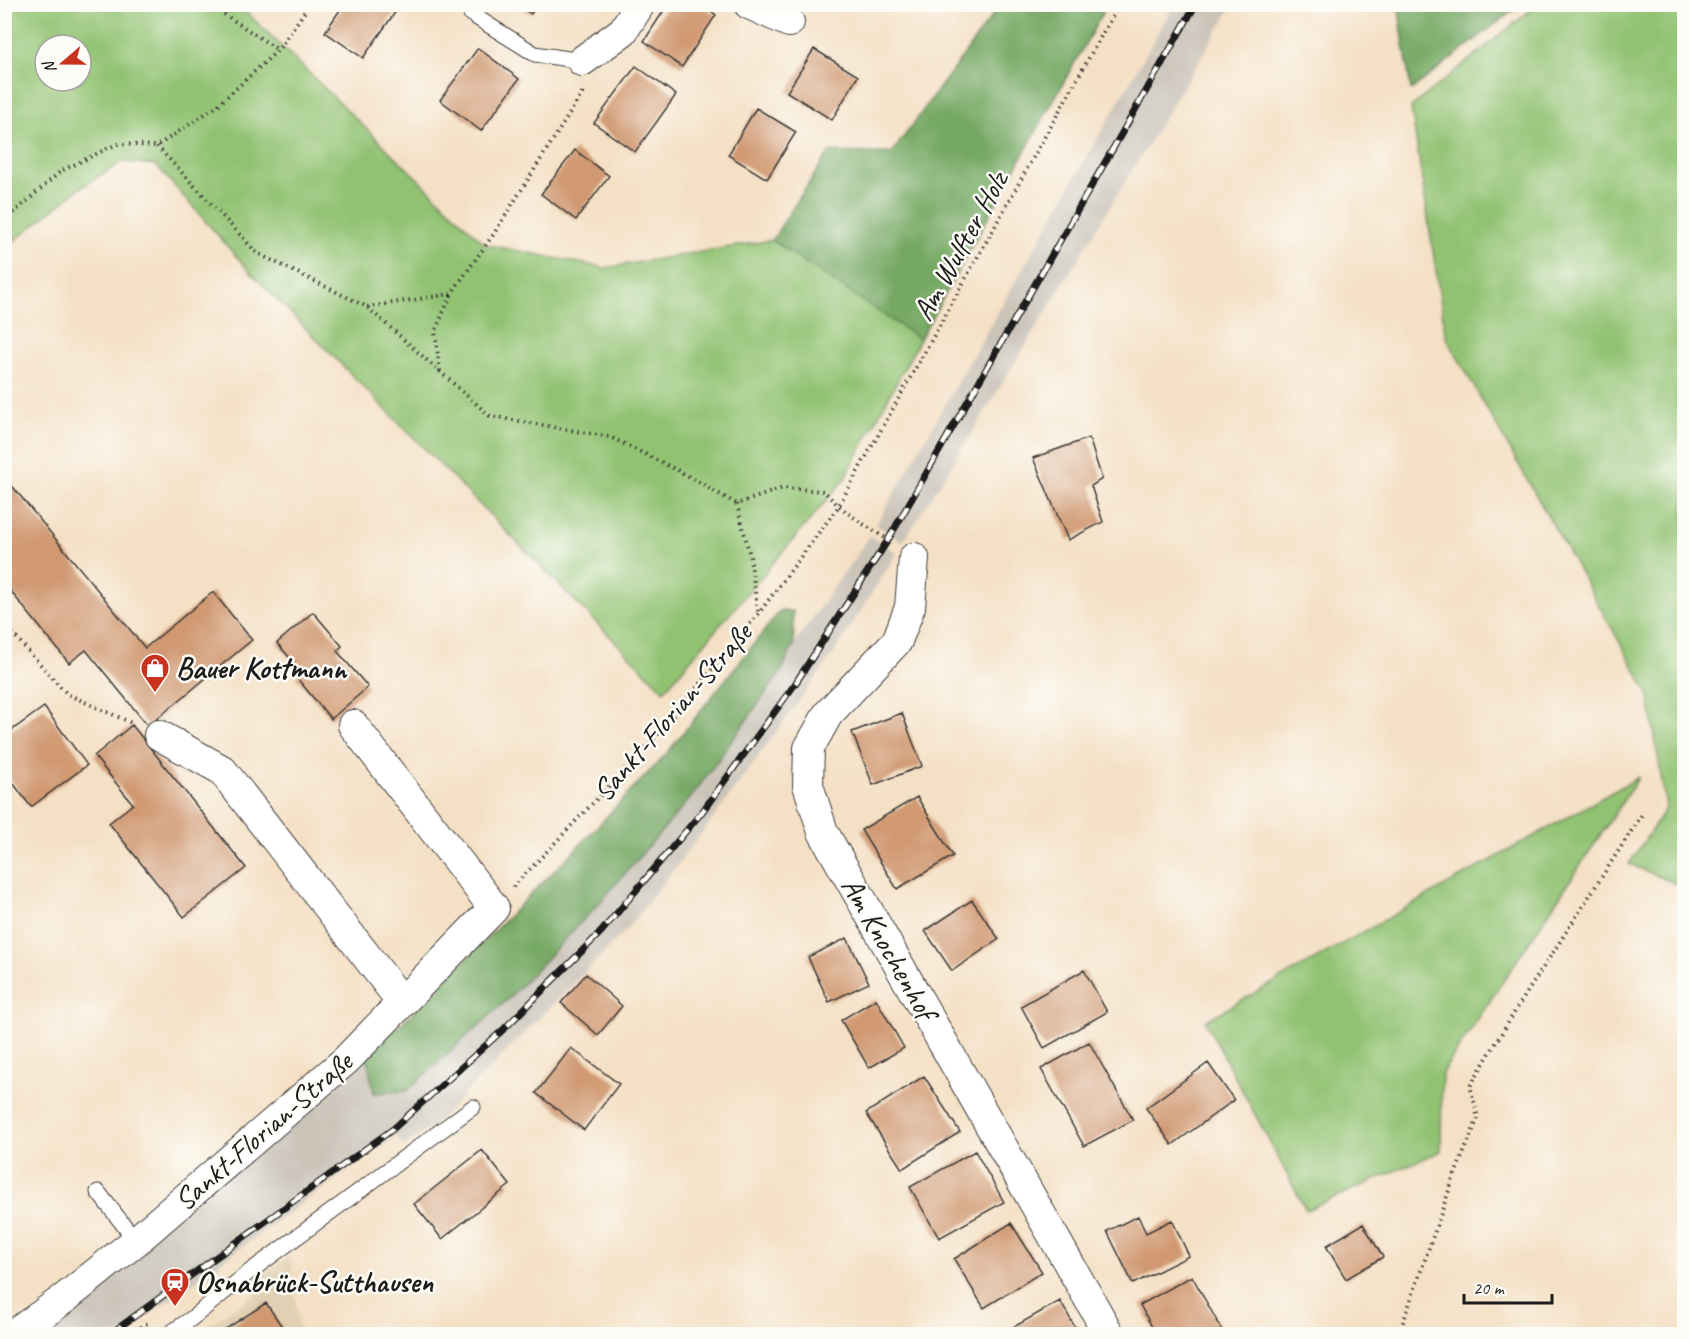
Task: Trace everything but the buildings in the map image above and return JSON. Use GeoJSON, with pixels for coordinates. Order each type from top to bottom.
{"type":"FeatureCollection","features":[{"type":"Feature","properties":{"kind":"street"},"geometry":{"type":"LineString","coordinates":[[582,61],[623,31],[640,4]]}},
{"type":"Feature","properties":{"kind":"street"},"geometry":{"type":"LineString","coordinates":[[749,4],[789,22]]}},
{"type":"Feature","properties":{"kind":"street","name":"Am Knochenhof"},"geometry":{"type":"LineString","coordinates":[[914,558],[910,608],[897,641],[828,714],[809,748],[808,785],[823,832],[1109,1335]]}},
{"type":"Feature","properties":{"kind":"street"},"geometry":{"type":"LineString","coordinates":[[353,725],[494,908]]}},
{"type":"Feature","properties":{"kind":"street"},"geometry":{"type":"LineString","coordinates":[[159,735],[222,770],[402,1002]]}},
{"type":"Feature","properties":{"kind":"street","name":"Sankt-Florian-Straße"},"geometry":{"type":"LineString","coordinates":[[15,1335],[136,1241],[346,1060],[494,908]]}},
{"type":"Feature","properties":{"kind":"lane"},"geometry":{"type":"LineString","coordinates":[[471,14],[535,54],[582,61]]}},
{"type":"Feature","properties":{"kind":"lane"},"geometry":{"type":"LineString","coordinates":[[169,1335],[248,1273],[473,1107]]}},
{"type":"Feature","properties":{"kind":"lane"},"geometry":{"type":"LineString","coordinates":[[98,1192],[136,1241]]}},
{"type":"Feature","properties":{"kind":"path"},"geometry":{"type":"LineString","coordinates":[[209,4],[278,50]]}},
{"type":"Feature","properties":{"kind":"path"},"geometry":{"type":"LineString","coordinates":[[4,221],[61,171],[117,144],[157,146],[217,106],[278,50],[310,4]]}},
{"type":"Feature","properties":{"kind":"path","name":"Am Wulfter Holz"},"geometry":{"type":"LineString","coordinates":[[838,507],[1119,4]]}},
{"type":"Feature","properties":{"kind":"path"},"geometry":{"type":"LineString","coordinates":[[440,371],[435,332],[451,294],[493,235],[582,94],[582,61]]}},
{"type":"Feature","properties":{"kind":"path"},"geometry":{"type":"LineString","coordinates":[[157,146],[257,253],[367,308],[490,416],[610,437],[679,471],[737,504],[750,556],[759,613]]}},
{"type":"Feature","properties":{"kind":"path"},"geometry":{"type":"LineString","coordinates":[[367,308],[451,294]]}},
{"type":"Feature","properties":{"kind":"path"},"geometry":{"type":"LineString","coordinates":[[737,504],[783,488],[824,491],[838,507],[914,558]]}},
{"type":"Feature","properties":{"kind":"path","name":"Sankt-Florian-Straße"},"geometry":{"type":"LineString","coordinates":[[494,908],[653,740],[759,613],[838,507]]}},
{"type":"Feature","properties":{"kind":"path"},"geometry":{"type":"LineString","coordinates":[[4,624],[67,694],[159,735]]}},
{"type":"Feature","properties":{"kind":"path"},"geometry":{"type":"LineString","coordinates":[[1399,1335],[1453,1179],[1478,1118],[1470,1086],[1517,1008],[1643,813]]}},
{"type":"Feature","properties":{"kind":"shaded area"},"geometry":{"type":"Polygon","coordinates":[[[1174,5],[1233,5],[903,542],[876,525],[1174,5]]]}},
{"type":"Feature","properties":{"kind":"shaded area"},"geometry":{"type":"Polygon","coordinates":[[[870,536],[897,553],[832,656],[709,824],[627,929],[433,1126],[404,1146],[396,1135],[122,1334],[35,1334],[367,1058],[407,1091],[509,998],[603,899],[692,796],[781,672],[794,644],[870,536]]]}},
{"type":"Feature","properties":{"kind":"shaded area"},"geometry":{"type":"Polygon","coordinates":[[[290,1255],[300,1334],[195,1334],[259,1291],[255,1281],[290,1255]]]}},
{"type":"Feature","properties":{"kind":"green space"},"geometry":{"type":"Polygon","coordinates":[[[12,4],[239,5],[485,244],[605,268],[772,240],[920,339],[844,480],[664,691],[251,273],[156,165],[122,162],[80,188],[5,248],[5,12],[12,4]]]}},
{"type":"Feature","properties":{"kind":"green space"},"geometry":{"type":"Polygon","coordinates":[[[1398,4],[1520,5],[1411,90],[1398,4]]]}},
{"type":"Feature","properties":{"kind":"green space"},"geometry":{"type":"Polygon","coordinates":[[[1000,5],[1107,5],[920,339],[772,240],[829,152],[892,153],[1000,5]]]}},
{"type":"Feature","properties":{"kind":"green space"},"geometry":{"type":"Polygon","coordinates":[[[1537,5],[1684,5],[1684,887],[1629,864],[1666,808],[1648,692],[1446,337],[1411,107],[1537,5]]]}},
{"type":"Feature","properties":{"kind":"green space"},"geometry":{"type":"Polygon","coordinates":[[[780,611],[793,611],[794,644],[781,672],[692,796],[603,899],[509,998],[407,1091],[374,1093],[367,1058],[573,852],[667,753],[780,611]]]}},
{"type":"Feature","properties":{"kind":"green space"},"geometry":{"type":"Polygon","coordinates":[[[1639,777],[1442,1073],[1441,1151],[1306,1210],[1205,1021],[1639,777]]]}},
{"type":"Feature","properties":{"kind":"railway"},"geometry":{"type":"LineString","coordinates":[[110,1334],[393,1129],[505,1028],[601,932],[702,812],[795,684],[888,540],[1196,4]]}},
{"type":"Feature","properties":{"kind":"place","name":"Bauer Kottmann"},"geometry":{"type":"Point","coordinates":[155,694]}},
{"type":"Feature","properties":{"kind":"place","name":"Osnabrück-Sutthausen"},"geometry":{"type":"Point","coordinates":[175,1308]}}]}
